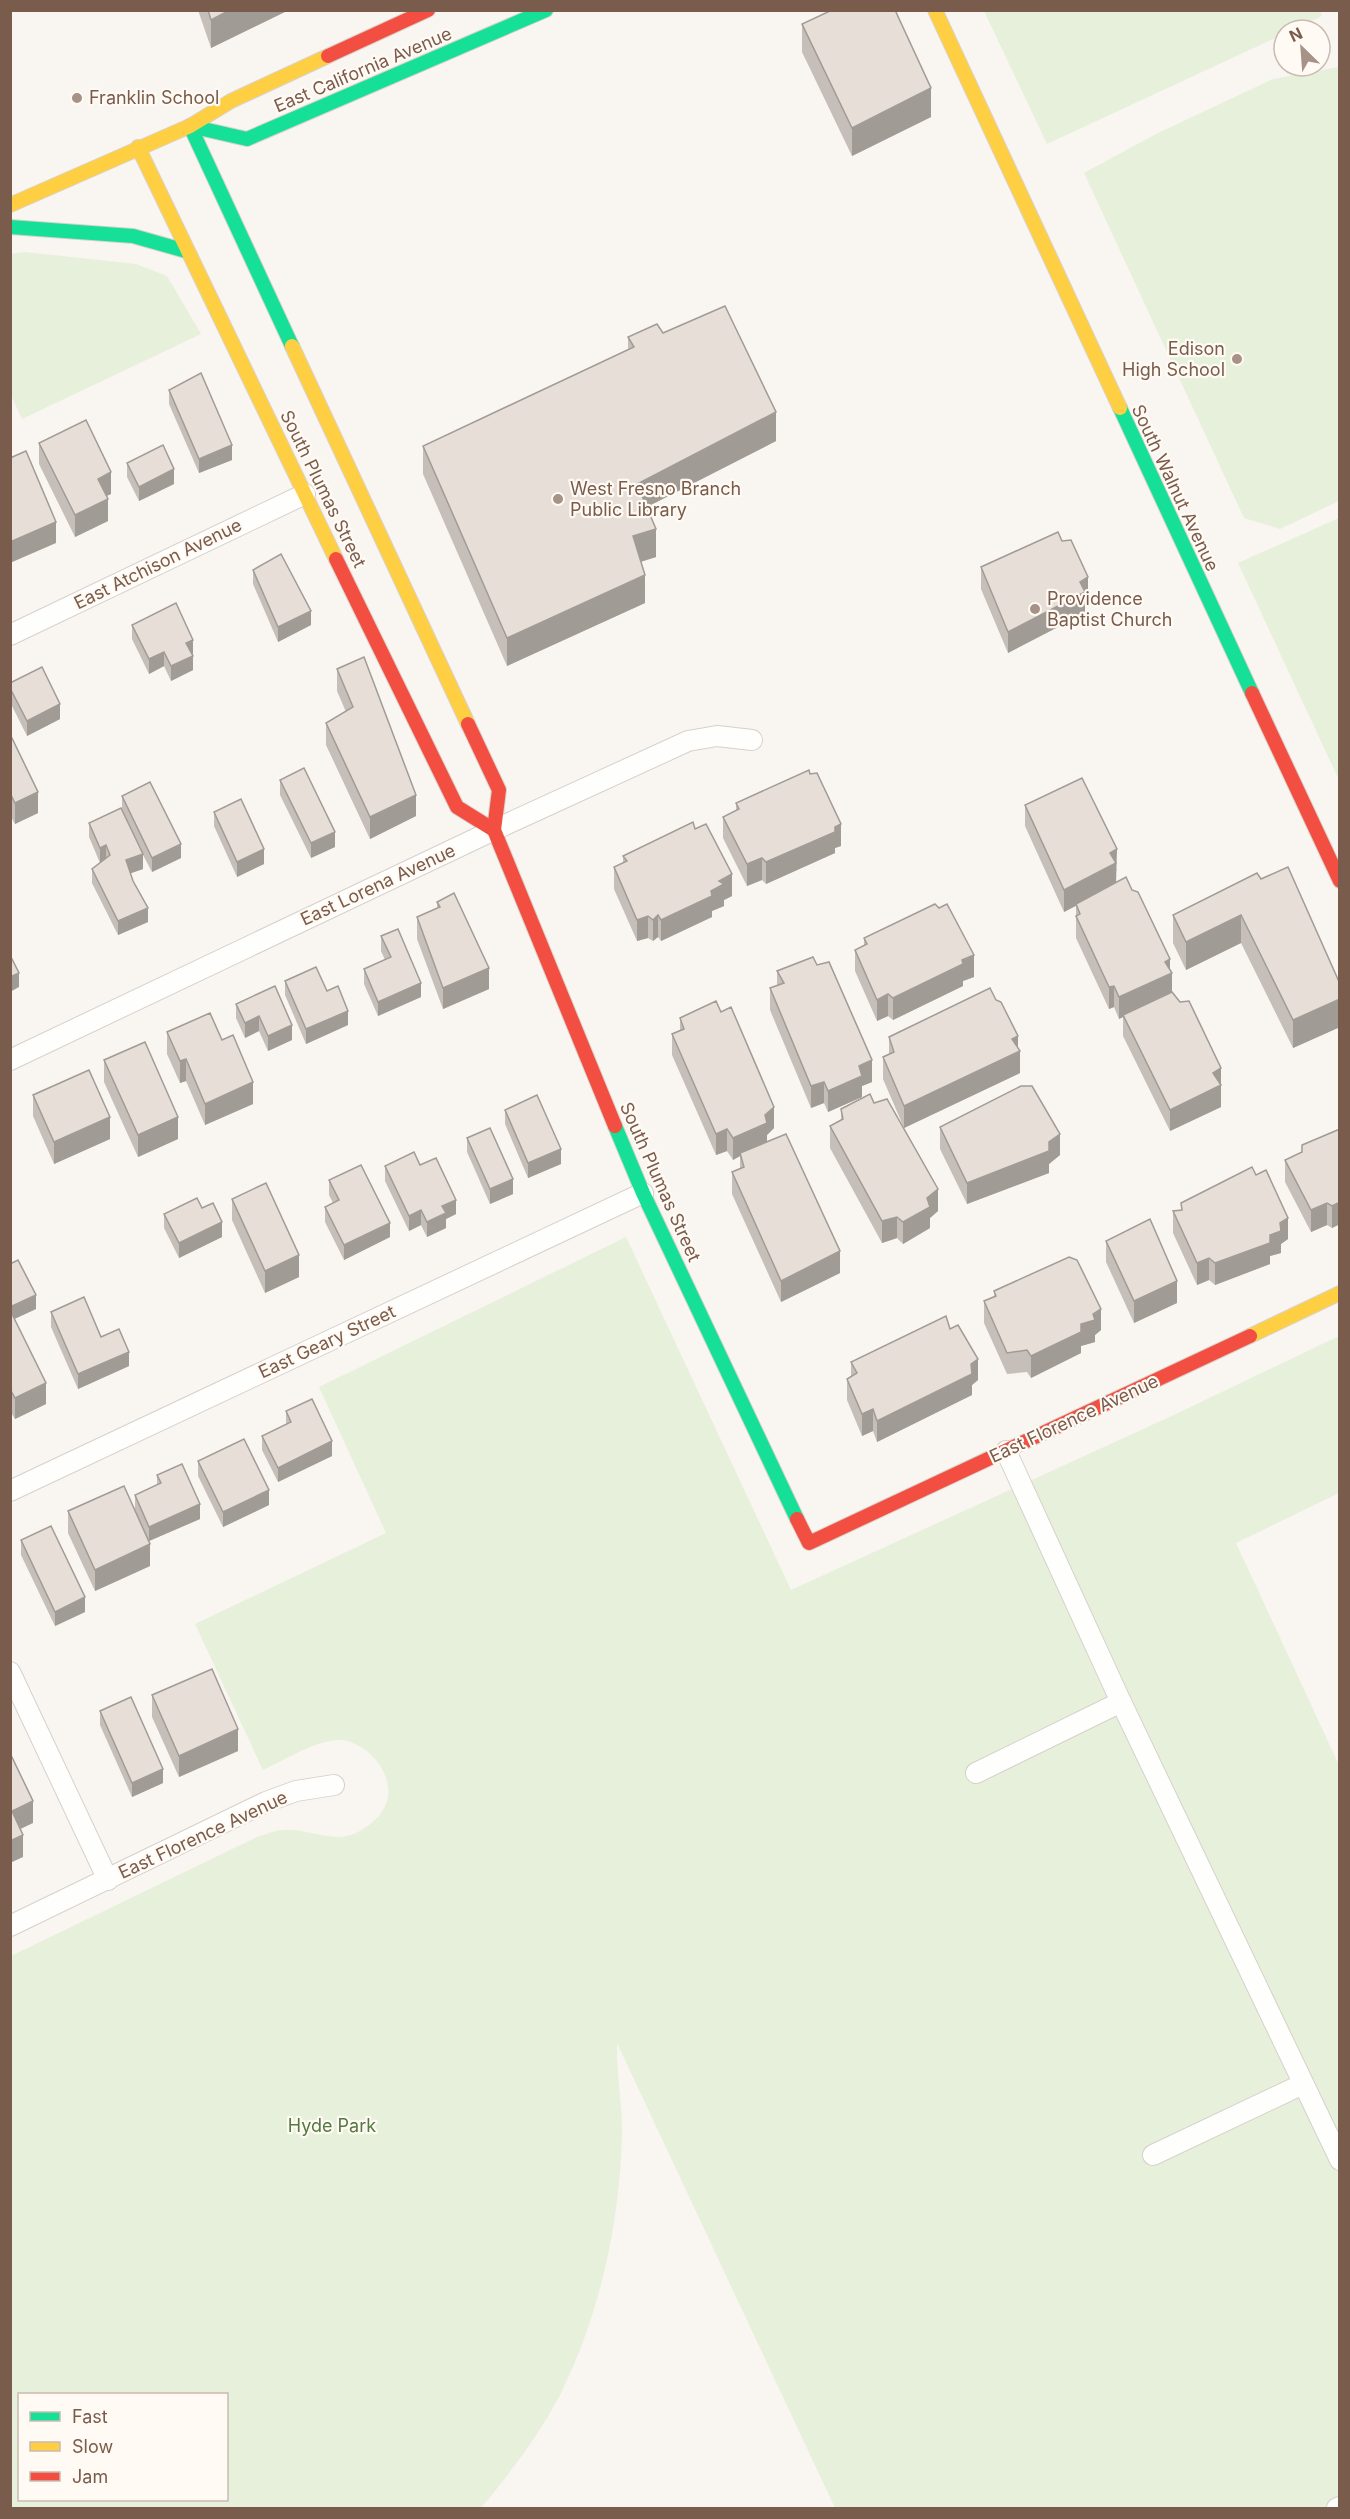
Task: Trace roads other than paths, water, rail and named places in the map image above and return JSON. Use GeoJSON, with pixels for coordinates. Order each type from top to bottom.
{"type":"FeatureCollection","features":[{"type":"Feature","properties":{"kind":"street","name":"East California Avenue"},"geometry":{"type":"LineString","coordinates":[[10,205],[190,126],[231,101],[428,10]]}},
{"type":"Feature","properties":{"kind":"street","name":"East California Avenue"},"geometry":{"type":"LineString","coordinates":[[190,126],[247,139],[546,10]]}},
{"type":"Feature","properties":{"kind":"street","name":"South Walnut Avenue"},"geometry":{"type":"LineString","coordinates":[[935,10],[1340,881]]}},
{"type":"Feature","properties":{"kind":"street","name":"South Plumas Street"},"geometry":{"type":"LineString","coordinates":[[190,126],[499,790],[494,830],[644,1193],[808,1543]]}},
{"type":"Feature","properties":{"kind":"street","name":"South Plumas Street"},"geometry":{"type":"LineString","coordinates":[[138,147],[186,251],[457,807],[494,830]]}},
{"type":"Feature","properties":{"kind":"street"},"geometry":{"type":"LineString","coordinates":[[10,227],[133,236],[186,251]]}},
{"type":"Feature","properties":{"kind":"street","name":"East Atchison Avenue"},"geometry":{"type":"LineString","coordinates":[[10,635],[305,494]]}},
{"type":"Feature","properties":{"kind":"street","name":"East Lorena Avenue"},"geometry":{"type":"LineString","coordinates":[[10,1060],[494,830],[688,741],[717,736],[752,740]]}},
{"type":"Feature","properties":{"kind":"street","name":"East Geary Street"},"geometry":{"type":"LineString","coordinates":[[10,1491],[644,1193]]}},
{"type":"Feature","properties":{"kind":"street","name":"East Florence Avenue"},"geometry":{"type":"LineString","coordinates":[[808,1543],[1340,1293]]}},
{"type":"Feature","properties":{"kind":"street"},"geometry":{"type":"LineString","coordinates":[[1006,1451],[1121,1702],[1340,2160]]}},
{"type":"Feature","properties":{"kind":"street"},"geometry":{"type":"LineString","coordinates":[[10,1672],[108,1880]]}},
{"type":"Feature","properties":{"kind":"street"},"geometry":{"type":"LineString","coordinates":[[976,1773],[1121,1702]]}},
{"type":"Feature","properties":{"kind":"street","name":"East Florence Avenue"},"geometry":{"type":"LineString","coordinates":[[10,1926],[266,1802],[296,1791],[334,1785]]}},
{"type":"Feature","properties":{"kind":"street"},"geometry":{"type":"LineString","coordinates":[[1154,2154],[1303,2084]]}},
{"type":"Feature","properties":{"kind":"place","name":"Franklin School"},"geometry":{"type":"Point","coordinates":[77,98]}},
{"type":"Feature","properties":{"kind":"place","name":"Edison High School"},"geometry":{"type":"Point","coordinates":[1237,359]}},
{"type":"Feature","properties":{"kind":"place","name":"West Fresno Branch Public Library"},"geometry":{"type":"Point","coordinates":[558,499]}},
{"type":"Feature","properties":{"kind":"place","name":"Providence Baptist Church"},"geometry":{"type":"Point","coordinates":[1035,609]}},
{"type":"Feature","properties":{"kind":"park label","name":"Hyde Park"},"geometry":{"type":"Point","coordinates":[332,2126]}}]}
